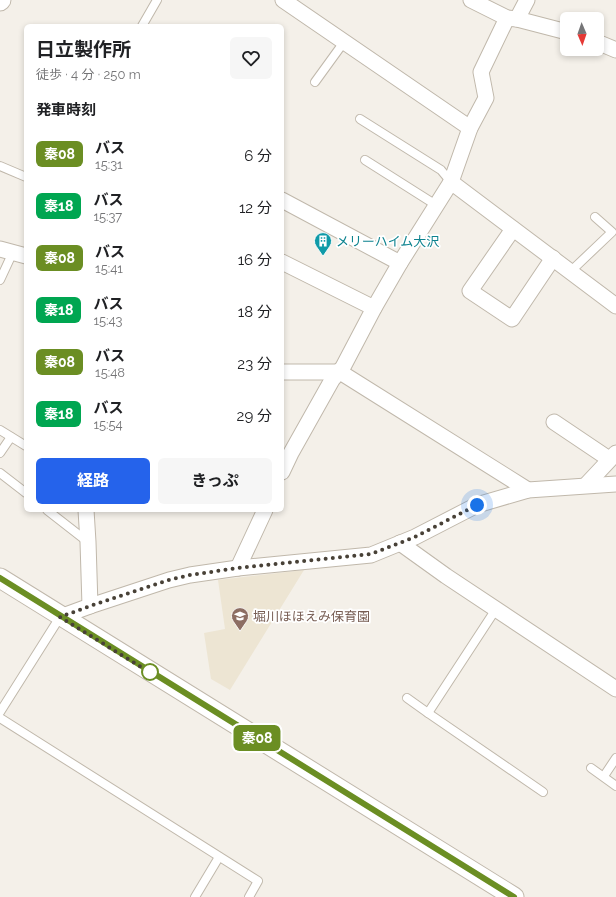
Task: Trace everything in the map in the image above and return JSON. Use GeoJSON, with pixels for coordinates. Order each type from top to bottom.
{"type":"FeatureCollection","features":[{"type":"Feature","properties":{"kind":"street"},"geometry":{"type":"LineString","coordinates":[[283,0],[470,128]]}},
{"type":"Feature","properties":{"kind":"street"},"geometry":{"type":"LineString","coordinates":[[471,0],[512,19],[560,30]]}},
{"type":"Feature","properties":{"kind":"street"},"geometry":{"type":"LineString","coordinates":[[286,454],[332,380],[340,372],[400,263],[451,182],[470,128],[486,98],[481,72],[512,19],[527,0]]}},
{"type":"Feature","properties":{"kind":"street"},"geometry":{"type":"LineString","coordinates":[[604,45],[616,50]]}},
{"type":"Feature","properties":{"kind":"street"},"geometry":{"type":"LineString","coordinates":[[451,182],[513,229],[615,302]]}},
{"type":"Feature","properties":{"kind":"street"},"geometry":{"type":"LineString","coordinates":[[284,201],[400,263]]}},
{"type":"Feature","properties":{"kind":"street"},"geometry":{"type":"LineString","coordinates":[[513,229],[470,292],[512,319],[553,258]]}},
{"type":"Feature","properties":{"kind":"street"},"geometry":{"type":"LineString","coordinates":[[284,263],[374,308]]}},
{"type":"Feature","properties":{"kind":"street"},"geometry":{"type":"LineString","coordinates":[[284,372],[340,372],[528,490]]}},
{"type":"Feature","properties":{"kind":"street"},"geometry":{"type":"LineString","coordinates":[[554,422],[575,428],[613,456],[586,485]]}},
{"type":"Feature","properties":{"kind":"street"},"geometry":{"type":"LineString","coordinates":[[60,617],[169,580],[238,568],[371,554],[400,543],[477,505],[528,490],[616,484]]}},
{"type":"Feature","properties":{"kind":"street"},"geometry":{"type":"LineString","coordinates":[[86,512],[90,606]]}},
{"type":"Feature","properties":{"kind":"street"},"geometry":{"type":"LineString","coordinates":[[238,568],[264,512]]}},
{"type":"Feature","properties":{"kind":"street"},"geometry":{"type":"LineString","coordinates":[[400,543],[616,690]]}},
{"type":"Feature","properties":{"kind":"street"},"geometry":{"type":"LineString","coordinates":[[0,578],[60,617],[514,897]]}},
{"type":"Feature","properties":{"kind":"lane"},"geometry":{"type":"LineString","coordinates":[[143,24],[157,0]]}},
{"type":"Feature","properties":{"kind":"lane"},"geometry":{"type":"LineString","coordinates":[[315,82],[344,42]]}},
{"type":"Feature","properties":{"kind":"lane"},"geometry":{"type":"LineString","coordinates":[[360,119],[442,170],[451,182]]}},
{"type":"Feature","properties":{"kind":"lane"},"geometry":{"type":"LineString","coordinates":[[365,160],[436,205]]}},
{"type":"Feature","properties":{"kind":"lane"},"geometry":{"type":"LineString","coordinates":[[0,166],[24,176]]}},
{"type":"Feature","properties":{"kind":"lane"},"geometry":{"type":"LineString","coordinates":[[571,271],[612,232],[595,216]]}},
{"type":"Feature","properties":{"kind":"lane"},"geometry":{"type":"LineString","coordinates":[[0,280],[13,252]]}},
{"type":"Feature","properties":{"kind":"lane"},"geometry":{"type":"LineString","coordinates":[[0,430],[24,445]]}},
{"type":"Feature","properties":{"kind":"lane"},"geometry":{"type":"LineString","coordinates":[[0,454],[11,437]]}},
{"type":"Feature","properties":{"kind":"lane"},"geometry":{"type":"LineString","coordinates":[[0,473],[24,491]]}},
{"type":"Feature","properties":{"kind":"lane"},"geometry":{"type":"LineString","coordinates":[[50,512],[88,542]]}},
{"type":"Feature","properties":{"kind":"lane"},"geometry":{"type":"LineString","coordinates":[[428,713],[496,609]]}},
{"type":"Feature","properties":{"kind":"lane"},"geometry":{"type":"LineString","coordinates":[[0,712],[60,617]]}},
{"type":"Feature","properties":{"kind":"lane"},"geometry":{"type":"LineString","coordinates":[[407,698],[543,792]]}},
{"type":"Feature","properties":{"kind":"lane"},"geometry":{"type":"LineString","coordinates":[[0,718],[258,882],[249,897]]}},
{"type":"Feature","properties":{"kind":"lane"},"geometry":{"type":"LineString","coordinates":[[604,776],[616,758]]}},
{"type":"Feature","properties":{"kind":"lane"},"geometry":{"type":"LineString","coordinates":[[591,768],[616,786]]}},
{"type":"Feature","properties":{"kind":"lane"},"geometry":{"type":"LineString","coordinates":[[195,897],[219,857]]}},
{"type":"Feature","properties":{"kind":"shaded area","name":"堀川ほほえみ保育園"},"geometry":{"type":"Polygon","coordinates":[[[304,570],[230,690],[211,679],[204,633],[225,629],[218,580],[304,570]]]}},
{"type":"Feature","properties":{"kind":"bus line","name":"秦08"},"geometry":{"type":"LineString","coordinates":[[0,578],[514,897]]}},
{"type":"Feature","properties":{"kind":"place","name":"メリーハイム大沢"},"geometry":{"type":"Point","coordinates":[323,256]}},
{"type":"Feature","properties":{"kind":"place","name":"堀川ほほえみ保育園"},"geometry":{"type":"Point","coordinates":[240,631]}},
{"type":"Feature","properties":{"kind":"route"},"geometry":{"type":"LineString","coordinates":[[150,672],[154,675],[60,617],[169,580],[190,575],[238,568],[350,558],[371,554],[415,537],[477,505]]}}]}
